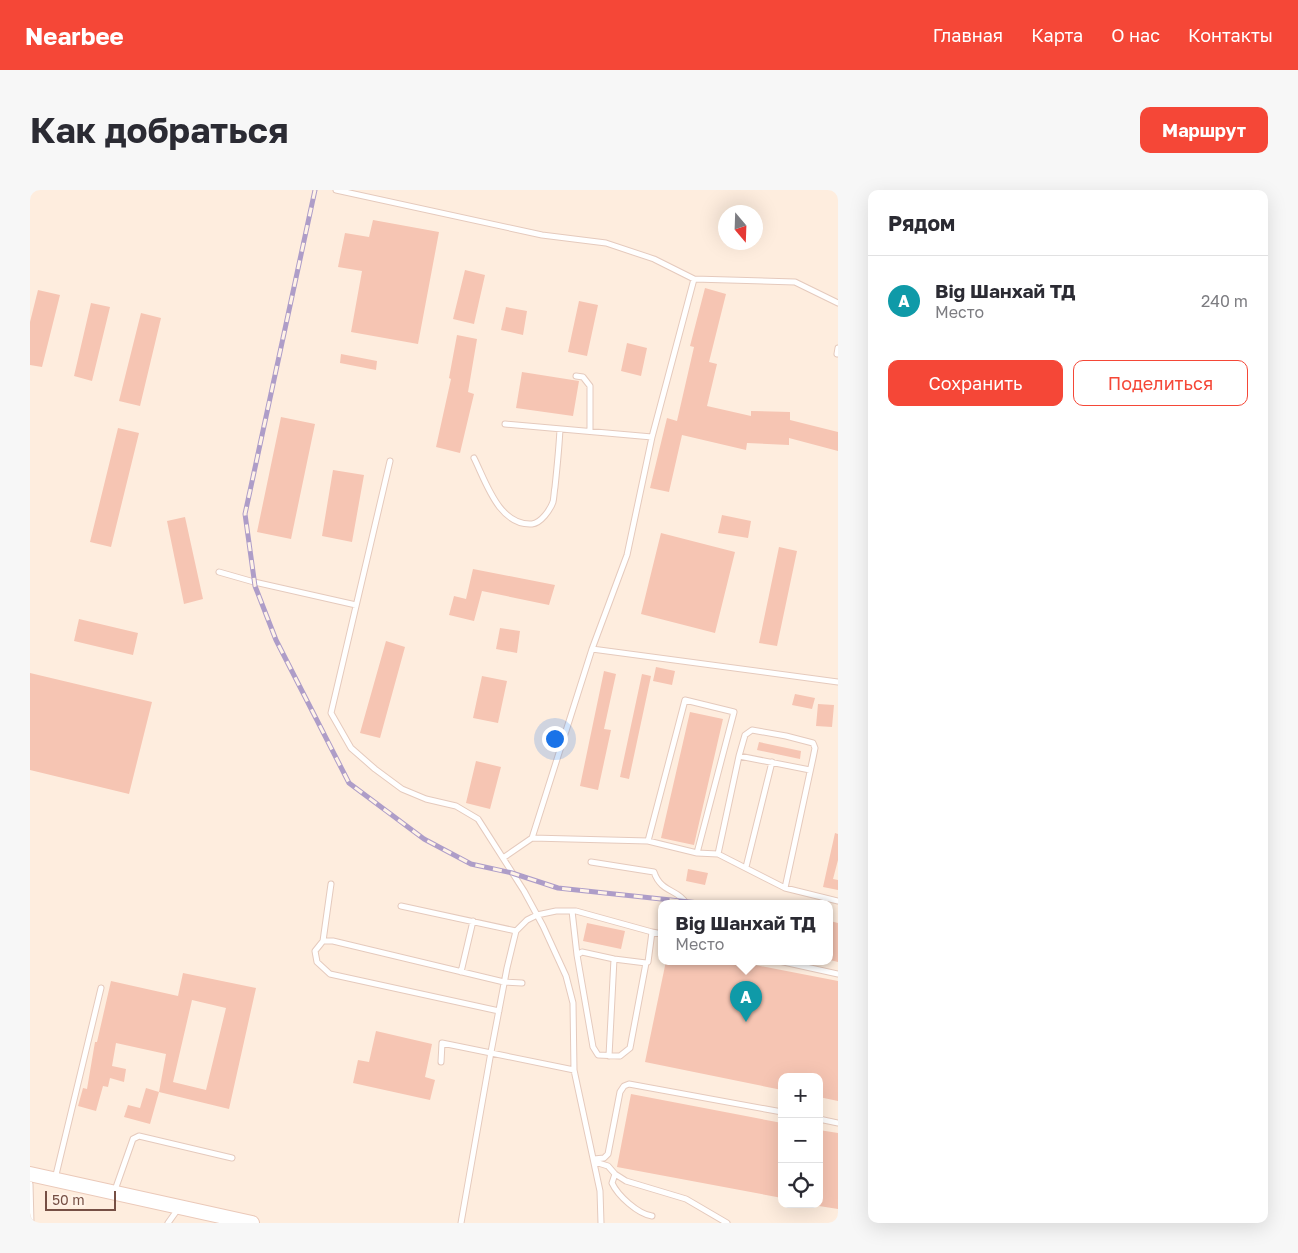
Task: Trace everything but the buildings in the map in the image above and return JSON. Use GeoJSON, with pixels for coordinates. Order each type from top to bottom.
{"type":"FeatureCollection","features":[{"type":"Feature","properties":{"kind":"main road"},"geometry":{"type":"LineString","coordinates":[[30,1174],[252,1223]]}},
{"type":"Feature","properties":{"kind":"lane"},"geometry":{"type":"LineString","coordinates":[[336,190],[542,236],[606,243],[654,259],[694,279],[795,282],[838,303]]}},
{"type":"Feature","properties":{"kind":"lane"},"geometry":{"type":"LineString","coordinates":[[532,838],[592,649],[627,555],[652,437],[694,279]]}},
{"type":"Feature","properties":{"kind":"lane"},"geometry":{"type":"LineString","coordinates":[[576,376],[583,377],[590,386],[590,431]]}},
{"type":"Feature","properties":{"kind":"lane"},"geometry":{"type":"LineString","coordinates":[[505,424],[652,437]]}},
{"type":"Feature","properties":{"kind":"lane"},"geometry":{"type":"LineString","coordinates":[[474,458],[498,505],[506,514],[520,523],[534,524],[542,518],[553,503],[560,429]]}},
{"type":"Feature","properties":{"kind":"lane"},"geometry":{"type":"LineString","coordinates":[[390,461],[331,713],[351,748],[402,789],[426,799],[456,806],[478,819],[537,915],[555,949],[566,976],[573,1003],[574,1070],[600,1191],[601,1223]]}},
{"type":"Feature","properties":{"kind":"lane"},"geometry":{"type":"LineString","coordinates":[[219,572],[254,582],[356,605]]}},
{"type":"Feature","properties":{"kind":"lane"},"geometry":{"type":"LineString","coordinates":[[592,649],[838,682]]}},
{"type":"Feature","properties":{"kind":"lane"},"geometry":{"type":"LineString","coordinates":[[648,841],[686,700],[692,701],[734,712],[697,853]]}},
{"type":"Feature","properties":{"kind":"lane"},"geometry":{"type":"LineString","coordinates":[[718,854],[745,734],[752,730],[806,740],[815,745],[785,888]]}},
{"type":"Feature","properties":{"kind":"lane"},"geometry":{"type":"LineString","coordinates":[[739,756],[810,770]]}},
{"type":"Feature","properties":{"kind":"lane"},"geometry":{"type":"LineString","coordinates":[[746,867],[772,762]]}},
{"type":"Feature","properties":{"kind":"lane"},"geometry":{"type":"LineString","coordinates":[[503,858],[532,838],[648,841],[697,853],[718,854],[785,888],[838,901]]}},
{"type":"Feature","properties":{"kind":"lane"},"geometry":{"type":"LineString","coordinates":[[591,862],[654,872],[657,881],[683,900]]}},
{"type":"Feature","properties":{"kind":"lane"},"geometry":{"type":"LineString","coordinates":[[331,884],[322,941],[315,950],[316,959],[323,969],[330,974],[499,1011]]}},
{"type":"Feature","properties":{"kind":"lane"},"geometry":{"type":"LineString","coordinates":[[402,906],[516,931]]}},
{"type":"Feature","properties":{"kind":"lane"},"geometry":{"type":"LineString","coordinates":[[461,1223],[504,982],[516,931],[527,920],[556,910],[572,911],[658,933]]}},
{"type":"Feature","properties":{"kind":"lane"},"geometry":{"type":"LineString","coordinates":[[572,911],[576,956],[593,1048],[598,1055],[620,1056],[630,1048],[646,963],[648,962],[652,932]]}},
{"type":"Feature","properties":{"kind":"lane"},"geometry":{"type":"LineString","coordinates":[[461,972],[473,921]]}},
{"type":"Feature","properties":{"kind":"lane"},"geometry":{"type":"LineString","coordinates":[[322,941],[333,941],[504,982],[522,983]]}},
{"type":"Feature","properties":{"kind":"lane"},"geometry":{"type":"LineString","coordinates":[[576,956],[582,952],[646,963]]}},
{"type":"Feature","properties":{"kind":"lane"},"geometry":{"type":"LineString","coordinates":[[609,1056],[614,959]]}},
{"type":"Feature","properties":{"kind":"lane"},"geometry":{"type":"LineString","coordinates":[[797,965],[838,974]]}},
{"type":"Feature","properties":{"kind":"lane"},"geometry":{"type":"LineString","coordinates":[[55,1180],[101,988]]}},
{"type":"Feature","properties":{"kind":"lane"},"geometry":{"type":"LineString","coordinates":[[441,1062],[442,1043],[574,1070]]}},
{"type":"Feature","properties":{"kind":"lane"},"geometry":{"type":"LineString","coordinates":[[594,1160],[604,1158],[608,1154],[620,1092],[624,1086],[629,1084],[778,1111]]}},
{"type":"Feature","properties":{"kind":"lane"},"geometry":{"type":"LineString","coordinates":[[823,1120],[838,1123]]}},
{"type":"Feature","properties":{"kind":"lane"},"geometry":{"type":"LineString","coordinates":[[114,1193],[133,1139],[139,1136],[232,1158]]}},
{"type":"Feature","properties":{"kind":"lane"},"geometry":{"type":"LineString","coordinates":[[594,1160],[608,1166],[615,1174],[637,1185],[686,1199],[727,1223]]}},
{"type":"Feature","properties":{"kind":"lane"},"geometry":{"type":"LineString","coordinates":[[615,1174],[612,1177],[615,1190],[643,1214],[652,1216]]}},
{"type":"Feature","properties":{"kind":"lane"},"geometry":{"type":"LineString","coordinates":[[30,1184],[31,1223]]}},
{"type":"Feature","properties":{"kind":"lane"},"geometry":{"type":"LineString","coordinates":[[168,1223],[179,1207]]}},
{"type":"Feature","properties":{"kind":"railway"},"geometry":{"type":"LineString","coordinates":[[315,190],[245,514],[255,586],[276,640],[349,783],[424,839],[471,864],[512,873],[558,888],[671,900]]}},
{"type":"Feature","properties":{"kind":"place","name":"Big Шанхай ТД"},"geometry":{"type":"Point","coordinates":[746,1022]}}]}
